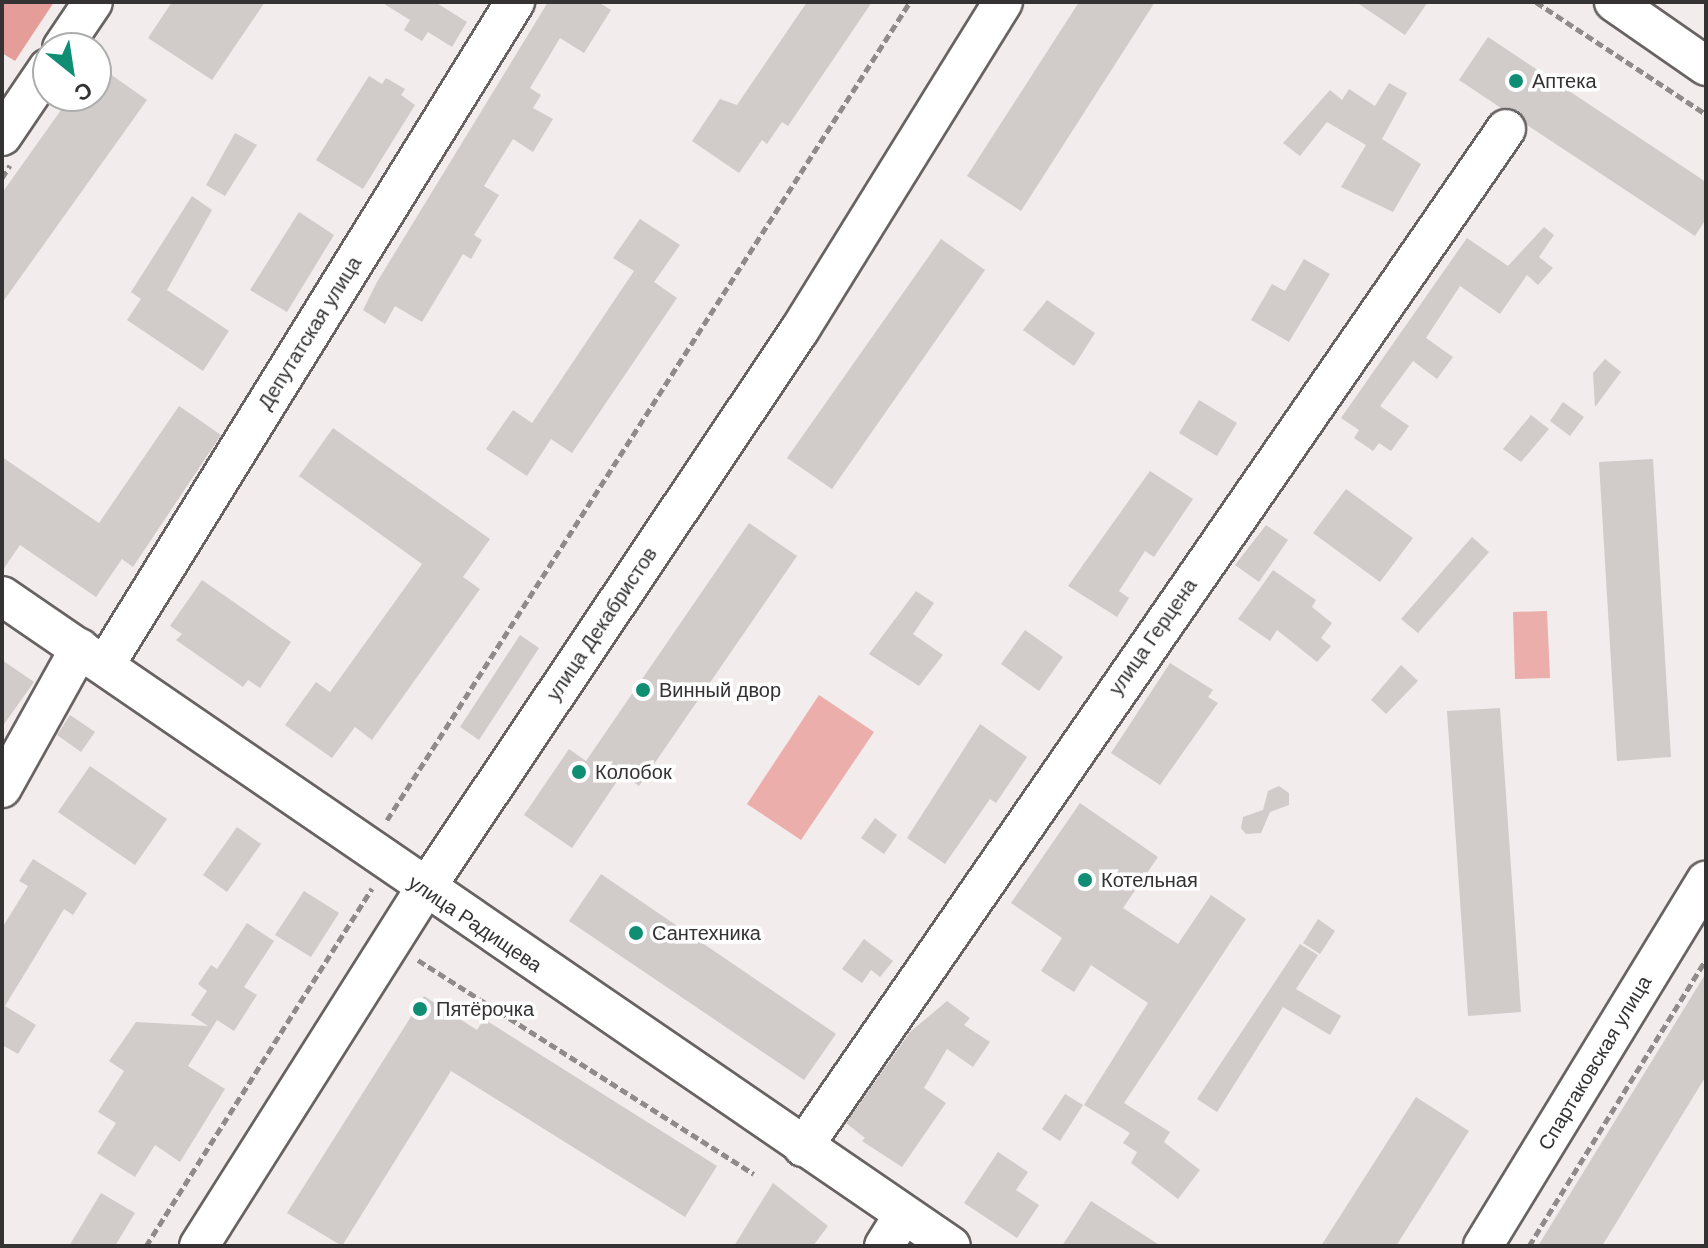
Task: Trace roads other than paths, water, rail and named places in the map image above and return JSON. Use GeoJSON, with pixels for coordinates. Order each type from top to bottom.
{"type":"FeatureCollection","features":[{"type":"Feature","properties":{"kind":"street"},"geometry":{"type":"LineString","coordinates":[[73,32],[93,2]]}},
{"type":"Feature","properties":{"kind":"street","name":"Депутатская улица"},"geometry":{"type":"LineString","coordinates":[[2,788],[92,656],[515,2]]}},
{"type":"Feature","properties":{"kind":"street","name":"улица Декабристов"},"geometry":{"type":"LineString","coordinates":[[199,1246],[425,889],[799,331],[1003,2]]}},
{"type":"Feature","properties":{"kind":"street"},"geometry":{"type":"LineString","coordinates":[[1614,2],[1706,66]]}},
{"type":"Feature","properties":{"kind":"street"},"geometry":{"type":"LineString","coordinates":[[2,136],[32,92]]}},
{"type":"Feature","properties":{"kind":"street","name":"улица Герцена"},"geometry":{"type":"LineString","coordinates":[[803,1147],[1506,129]]}},
{"type":"Feature","properties":{"kind":"street","name":"улица Радищева"},"geometry":{"type":"LineString","coordinates":[[2,596],[803,1147],[893,1231],[951,1246]]}},
{"type":"Feature","properties":{"kind":"street","name":"Спартаковская улица"},"geometry":{"type":"LineString","coordinates":[[1483,1246],[1706,881]]}},
{"type":"Feature","properties":{"kind":"place","name":"Аптека"},"geometry":{"type":"Point","coordinates":[1516,81]}},
{"type":"Feature","properties":{"kind":"place","name":"Винный двор"},"geometry":{"type":"Point","coordinates":[643,690]}},
{"type":"Feature","properties":{"kind":"place","name":"Колобок"},"geometry":{"type":"Point","coordinates":[579,772]}},
{"type":"Feature","properties":{"kind":"place","name":"Котельная"},"geometry":{"type":"Point","coordinates":[1085,880]}},
{"type":"Feature","properties":{"kind":"place","name":"Сантехника"},"geometry":{"type":"Point","coordinates":[636,933]}},
{"type":"Feature","properties":{"kind":"place","name":"Пятёрочка"},"geometry":{"type":"Point","coordinates":[420,1009]}}]}
